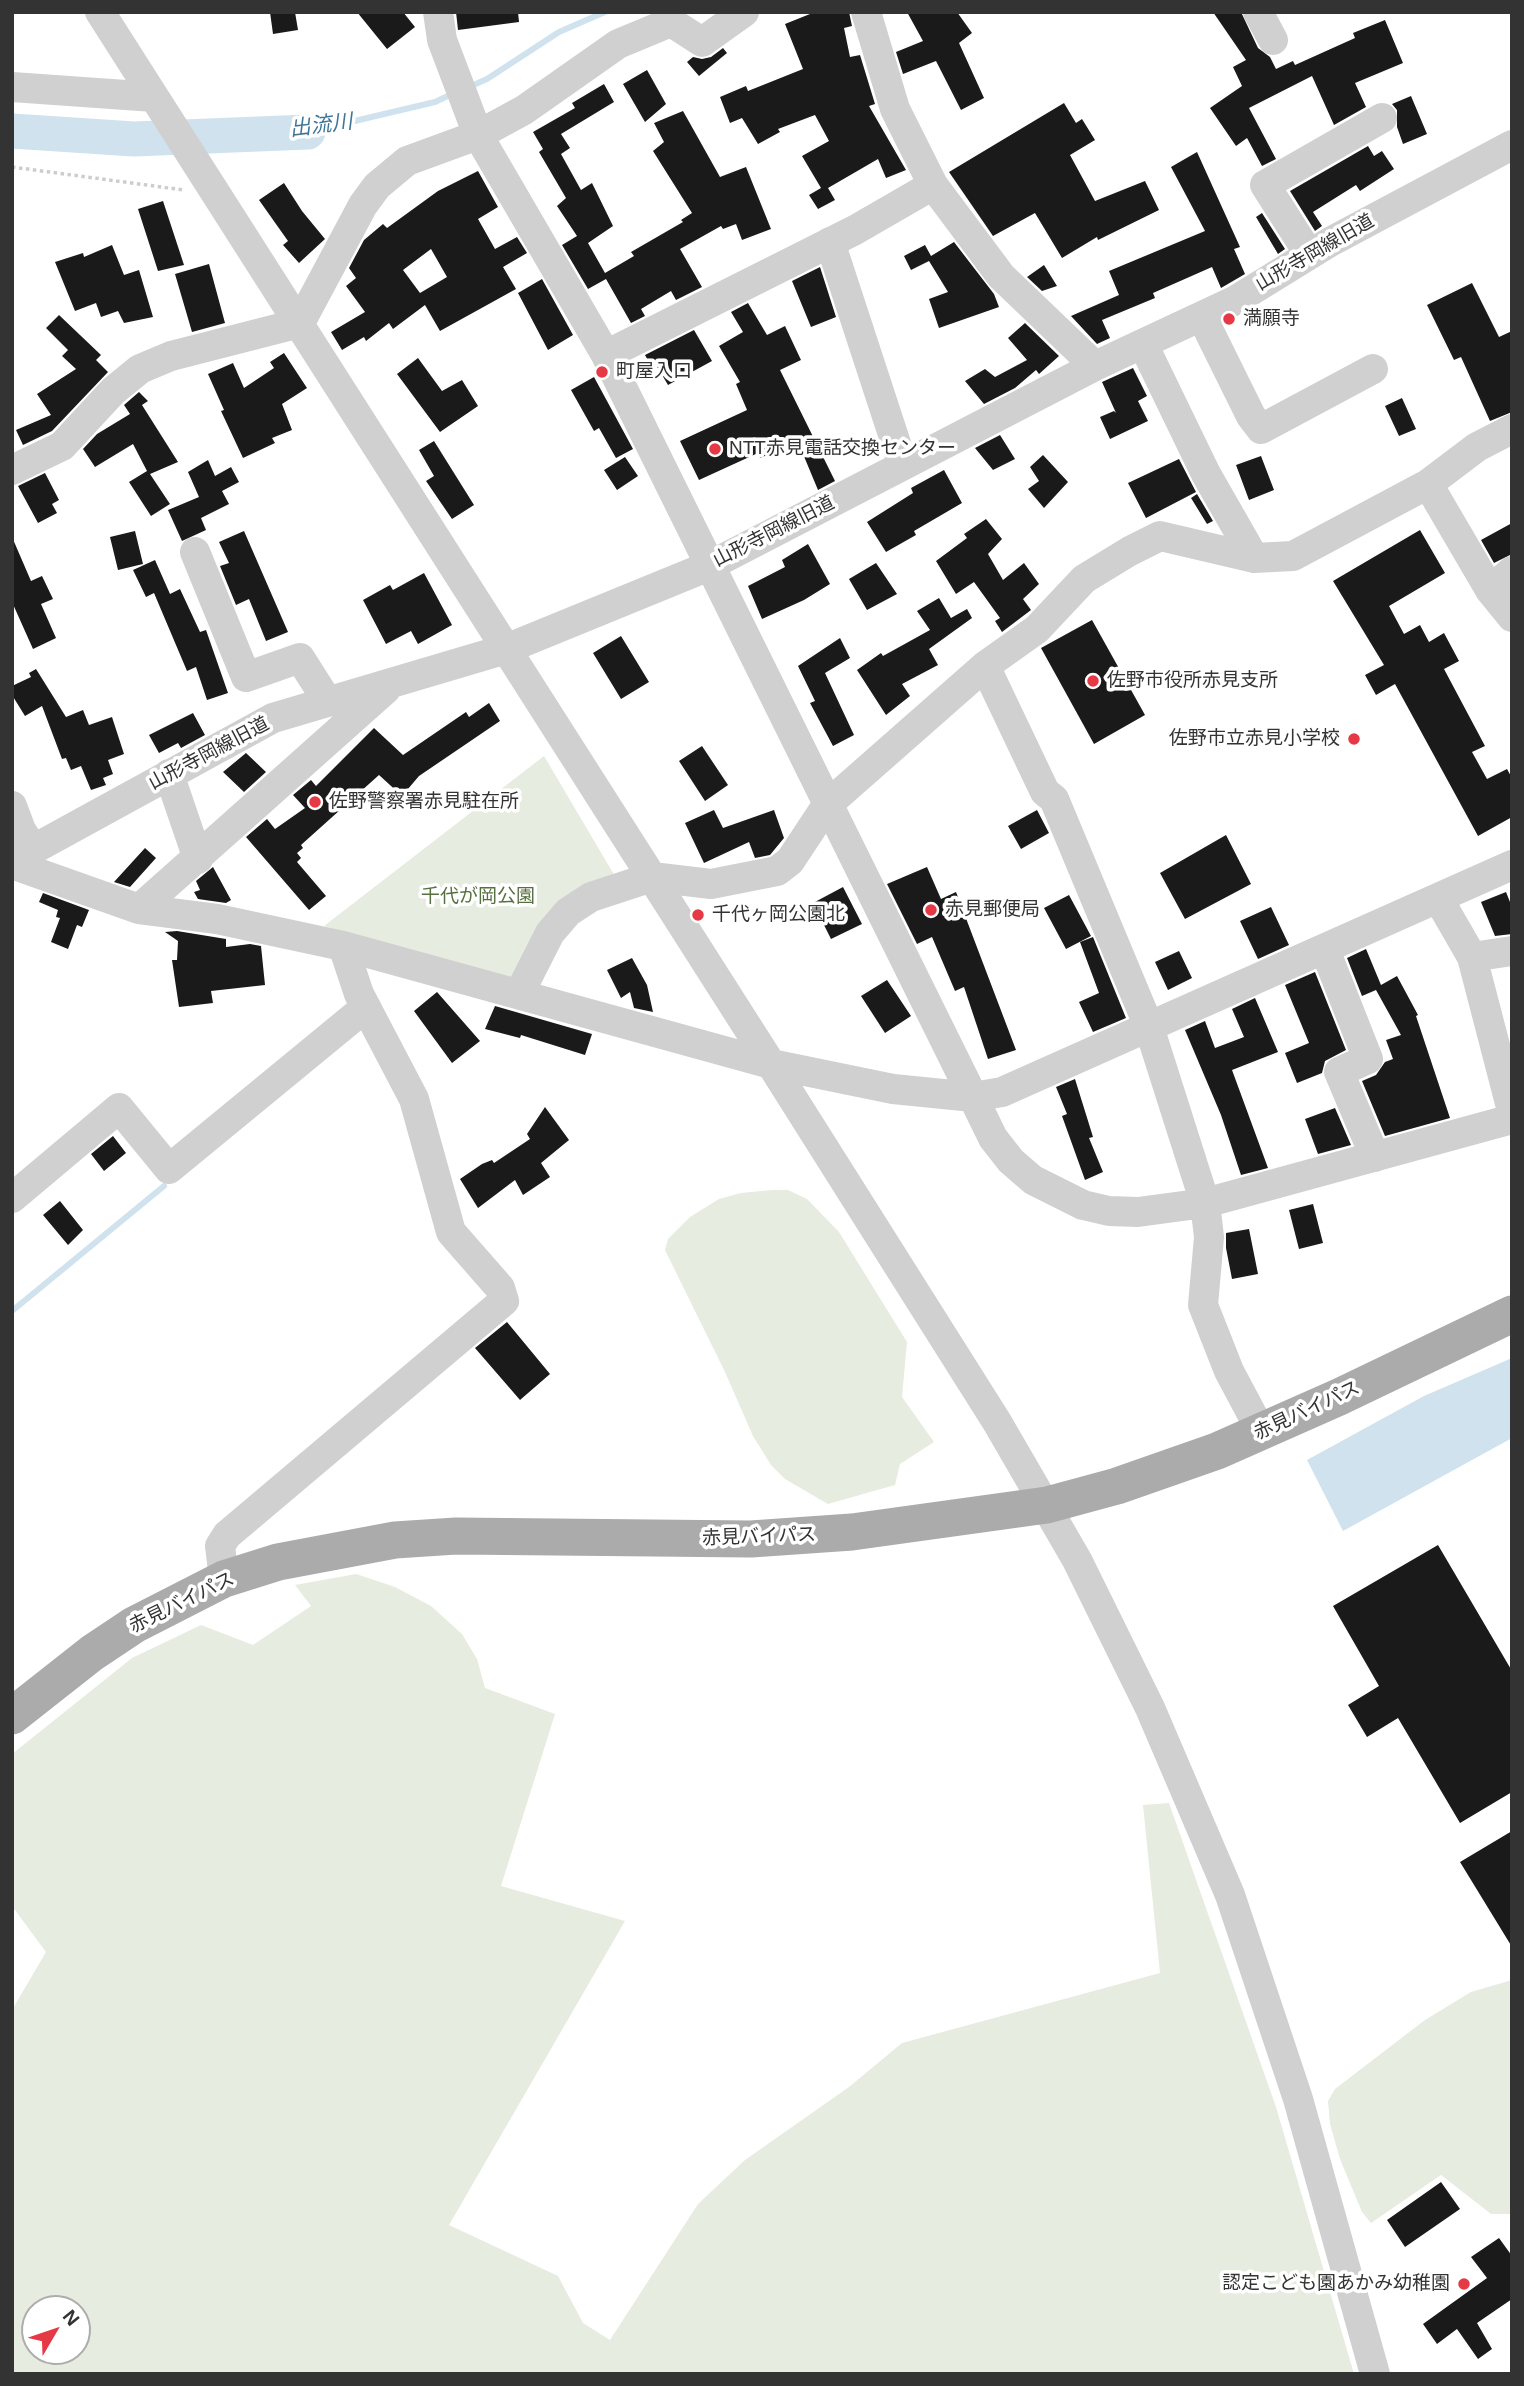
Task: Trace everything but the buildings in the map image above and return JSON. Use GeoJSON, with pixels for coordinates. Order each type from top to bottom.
{"type":"FeatureCollection","features":[{"type":"Feature","properties":{"kind":"main road","name":"赤見バイパス"},"geometry":{"type":"LineString","coordinates":[[12,1716],[92,1653],[134,1625],[224,1579],[278,1562],[395,1540],[456,1536],[751,1539],[852,1532],[1047,1505],[1170,1469],[1262,1433],[1512,1314]]}},
{"type":"Feature","properties":{"kind":"street"},"geometry":{"type":"LineString","coordinates":[[100,12],[771,1064],[1047,1505],[1150,1708],[1230,1895],[1298,2099],[1375,2374]]}},
{"type":"Feature","properties":{"kind":"street"},"geometry":{"type":"LineString","coordinates":[[12,470],[62,446],[113,391],[140,369],[171,356],[300,323],[363,205],[377,186],[407,161],[473,122],[524,110],[618,44],[671,22],[702,42],[744,12]]}},
{"type":"Feature","properties":{"kind":"street"},"geometry":{"type":"LineString","coordinates":[[866,12],[895,109],[933,185],[1001,276],[1095,366]]}},
{"type":"Feature","properties":{"kind":"street"},"geometry":{"type":"LineString","coordinates":[[1258,12],[1273,40]]}},
{"type":"Feature","properties":{"kind":"street"},"geometry":{"type":"LineString","coordinates":[[440,26],[473,122],[606,355],[993,1138],[1011,1161],[1033,1180],[1060,1195],[1109,1211],[1138,1212],[1205,1203],[1512,1119]]}},
{"type":"Feature","properties":{"kind":"street"},"geometry":{"type":"LineString","coordinates":[[12,87],[157,101]]}},
{"type":"Feature","properties":{"kind":"street"},"geometry":{"type":"LineString","coordinates":[[1310,254],[1265,185],[1382,118]]}},
{"type":"Feature","properties":{"kind":"street","name":"山形寺岡線旧道"},"geometry":{"type":"LineString","coordinates":[[19,858],[273,719],[506,649],[709,566],[1095,366],[1202,317],[1310,254],[1512,145]]}},
{"type":"Feature","properties":{"kind":"street"},"geometry":{"type":"LineString","coordinates":[[606,355],[830,242],[933,185]]}},
{"type":"Feature","properties":{"kind":"street"},"geometry":{"type":"LineString","coordinates":[[830,242],[903,466]]}},
{"type":"Feature","properties":{"kind":"street"},"geometry":{"type":"LineString","coordinates":[[1202,317],[1251,416],[1261,429],[1373,369]]}},
{"type":"Feature","properties":{"kind":"street"},"geometry":{"type":"LineString","coordinates":[[1143,344],[1206,474],[1254,558]]}},
{"type":"Feature","properties":{"kind":"street"},"geometry":{"type":"LineString","coordinates":[[519,995],[550,933],[568,912],[591,897],[652,877],[711,884],[777,871],[790,861],[827,805],[985,666],[1037,629],[1084,579],[1160,536],[1254,558],[1293,556],[1428,484],[1477,447],[1512,429]]}},
{"type":"Feature","properties":{"kind":"street"},"geometry":{"type":"LineString","coordinates":[[1428,484],[1501,581],[1512,617]]}},
{"type":"Feature","properties":{"kind":"street"},"geometry":{"type":"LineString","coordinates":[[195,552],[246,677],[300,658],[328,702]]}},
{"type":"Feature","properties":{"kind":"street"},"geometry":{"type":"LineString","coordinates":[[985,666],[1045,792],[1054,799],[1149,1027],[1205,1203],[1209,1237],[1203,1305],[1228,1371],[1262,1433]]}},
{"type":"Feature","properties":{"kind":"street"},"geometry":{"type":"LineString","coordinates":[[139,909],[390,685]]}},
{"type":"Feature","properties":{"kind":"street"},"geometry":{"type":"LineString","coordinates":[[169,774],[198,859]]}},
{"type":"Feature","properties":{"kind":"street"},"geometry":{"type":"LineString","coordinates":[[12,806],[21,830],[19,858],[139,909],[217,919],[343,946],[771,1064],[893,1089],[973,1097],[1002,1091],[1512,865]]}},
{"type":"Feature","properties":{"kind":"street"},"geometry":{"type":"LineString","coordinates":[[1438,898],[1472,957],[1512,1111]]}},
{"type":"Feature","properties":{"kind":"street"},"geometry":{"type":"LineString","coordinates":[[224,1579],[219,1546],[227,1535],[504,1301],[500,1288],[451,1232],[414,1099],[366,1007],[343,946]]}},
{"type":"Feature","properties":{"kind":"street"},"geometry":{"type":"LineString","coordinates":[[1325,950],[1368,1059],[1339,1072],[1375,1157]]}},
{"type":"Feature","properties":{"kind":"street"},"geometry":{"type":"LineString","coordinates":[[1472,957],[1512,951]]}},
{"type":"Feature","properties":{"kind":"street"},"geometry":{"type":"LineString","coordinates":[[12,1198],[119,1108],[169,1169],[366,1007]]}},
{"type":"Feature","properties":{"kind":"path"},"geometry":{"type":"LineString","coordinates":[[12,167],[177,191],[210,184]]}},
{"type":"Feature","properties":{"kind":"green space","name":"千代が岡公園"},"geometry":{"type":"Polygon","coordinates":[[[544,756],[616,878],[511,980],[324,926],[544,756]]]}},
{"type":"Feature","properties":{"kind":"green space"},"geometry":{"type":"Polygon","coordinates":[[[788,1190],[807,1199],[839,1232],[907,1342],[902,1397],[934,1442],[900,1464],[895,1485],[828,1504],[785,1479],[771,1465],[753,1436],[665,1250],[668,1239],[690,1217],[719,1199],[741,1193],[788,1190]]]}},
{"type":"Feature","properties":{"kind":"green space"},"geometry":{"type":"Polygon","coordinates":[[[356,1574],[395,1587],[431,1606],[462,1634],[477,1659],[485,1688],[555,1714],[501,1886],[625,1921],[449,2225],[558,2276],[583,2323],[610,2340],[698,2204],[745,2160],[849,2087],[902,2043],[1160,1973],[1143,1805],[1169,1803],[1276,2107],[1354,2374],[12,2374],[12,2010],[46,1952],[12,1906],[12,1754],[132,1658],[201,1625],[253,1645],[311,1606],[295,1585],[356,1574]]]}},
{"type":"Feature","properties":{"kind":"green space"},"geometry":{"type":"Polygon","coordinates":[[[1512,1980],[1512,2214],[1491,2214],[1441,2175],[1371,2223],[1362,2212],[1340,2159],[1330,2124],[1328,2101],[1335,2089],[1425,2020],[1471,1992],[1512,1980]]]}},
{"type":"Feature","properties":{"kind":"water"},"geometry":{"type":"Polygon","coordinates":[[[1512,1358],[1512,1438],[1343,1531],[1307,1460],[1424,1396],[1512,1358]]]}},
{"type":"Feature","properties":{"kind":"waterway","name":"出流川"},"geometry":{"type":"LineString","coordinates":[[469,87],[487,79],[559,32],[605,12]]}},
{"type":"Feature","properties":{"kind":"waterway","name":"出流川"},"geometry":{"type":"LineString","coordinates":[[308,132],[435,102],[452,94]]}},
{"type":"Feature","properties":{"kind":"waterway","name":"出流川"},"geometry":{"type":"LineString","coordinates":[[12,131],[134,139],[308,132]]}},
{"type":"Feature","properties":{"kind":"waterway"},"geometry":{"type":"LineString","coordinates":[[12,1311],[164,1186]]}},
{"type":"Feature","properties":{"kind":"place","name":"満願寺"},"geometry":{"type":"Point","coordinates":[1229,319]}},
{"type":"Feature","properties":{"kind":"place","name":"町屋入口"},"geometry":{"type":"Point","coordinates":[602,372]}},
{"type":"Feature","properties":{"kind":"place","name":"NTT赤見電話交換センター"},"geometry":{"type":"Point","coordinates":[715,449]}},
{"type":"Feature","properties":{"kind":"place","name":"佐野市役所赤見支所"},"geometry":{"type":"Point","coordinates":[1093,681]}},
{"type":"Feature","properties":{"kind":"place","name":"佐野市立赤見小学校"},"geometry":{"type":"Point","coordinates":[1354,739]}},
{"type":"Feature","properties":{"kind":"place","name":"佐野警察署赤見駐在所"},"geometry":{"type":"Point","coordinates":[315,802]}},
{"type":"Feature","properties":{"kind":"place","name":"赤見郵便局"},"geometry":{"type":"Point","coordinates":[931,910]}},
{"type":"Feature","properties":{"kind":"place","name":"千代ヶ岡公園北"},"geometry":{"type":"Point","coordinates":[698,915]}},
{"type":"Feature","properties":{"kind":"place","name":"認定こども園あかみ幼稚園"},"geometry":{"type":"Point","coordinates":[1464,2284]}}]}
